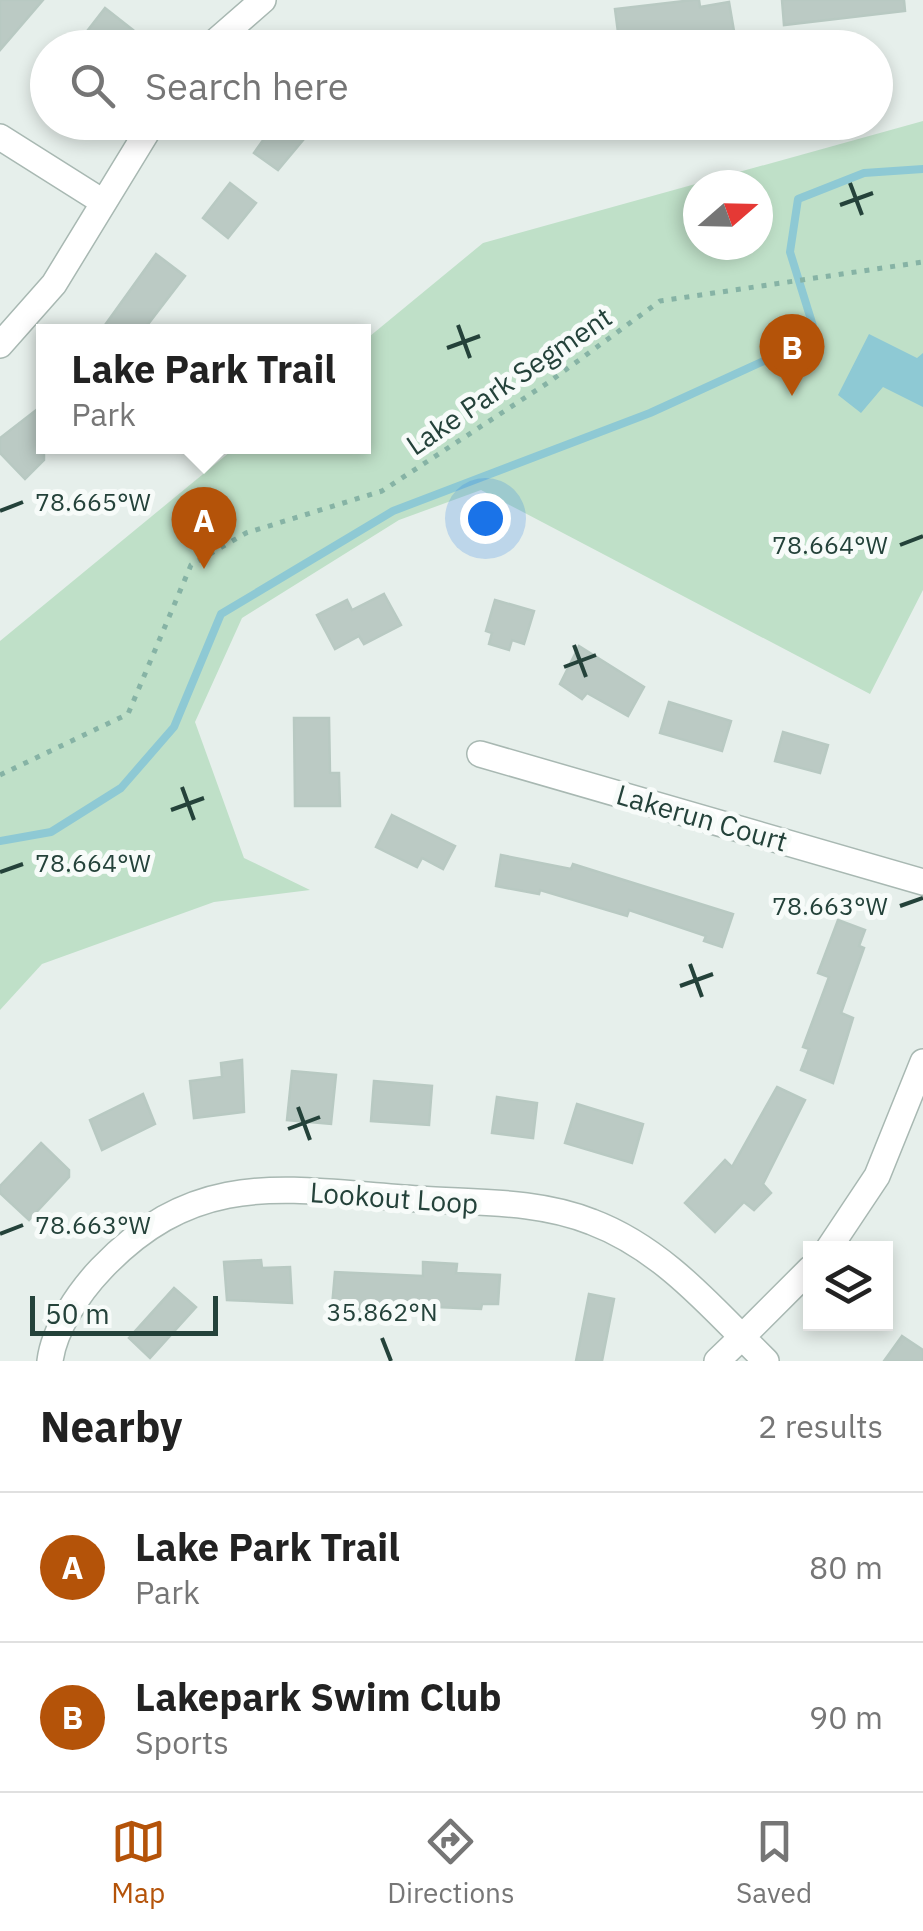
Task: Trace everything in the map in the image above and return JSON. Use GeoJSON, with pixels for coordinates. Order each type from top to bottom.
{"type":"FeatureCollection","features":[{"type":"Feature","properties":{"kind":"street"},"geometry":{"type":"LineString","coordinates":[[229,30],[263,0]]}},
{"type":"Feature","properties":{"kind":"street"},"geometry":{"type":"LineString","coordinates":[[0,137],[103,202]]}},
{"type":"Feature","properties":{"kind":"street"},"geometry":{"type":"LineString","coordinates":[[0,345],[54,284],[142,140]]}},
{"type":"Feature","properties":{"kind":"street","name":"Lakerun Court"},"geometry":{"type":"LineString","coordinates":[[480,754],[923,882]]}},
{"type":"Feature","properties":{"kind":"street"},"geometry":{"type":"LineString","coordinates":[[834,1241],[877,1176],[923,1062]]}},
{"type":"Feature","properties":{"kind":"street","name":"Lookout Loop"},"geometry":{"type":"LineString","coordinates":[[50,1361],[81,1289],[128,1240],[179,1208],[224,1192],[275,1190],[512,1205],[570,1214],[618,1233],[655,1256],[766,1361]]}},
{"type":"Feature","properties":{"kind":"street"},"geometry":{"type":"LineString","coordinates":[[717,1361],[803,1276]]}},
{"type":"Feature","properties":{"kind":"path","name":"Lake Park Segment"},"geometry":{"type":"LineString","coordinates":[[0,775],[128,714],[191,564],[246,533],[382,491],[549,382],[660,301],[923,262]]}},
{"type":"Feature","properties":{"kind":"green space"},"geometry":{"type":"Polygon","coordinates":[[[923,121],[923,590],[870,694],[481,490],[399,520],[242,618],[195,722],[244,858],[310,890],[214,902],[42,964],[0,1010],[0,641],[227,454],[371,454],[371,335],[483,243],[683,188],[683,260],[773,260],[773,170],[746,170],[854,140],[893,140],[893,129],[923,121]]]}},
{"type":"Feature","properties":{"kind":"water"},"geometry":{"type":"Polygon","coordinates":[[[869,334],[917,358],[923,353],[923,407],[883,387],[861,413],[838,395],[869,334]]]}},
{"type":"Feature","properties":{"kind":"building"},"geometry":{"type":"Polygon","coordinates":[[[0,0],[43,0],[0,50],[0,0]]]}},
{"type":"Feature","properties":{"kind":"building"},"geometry":{"type":"Polygon","coordinates":[[[699,0],[700,7],[729,2],[734,30],[618,30],[615,9],[699,0]]]}},
{"type":"Feature","properties":{"kind":"building"},"geometry":{"type":"Polygon","coordinates":[[[782,0],[904,0],[905,11],[784,25],[782,0]]]}},
{"type":"Feature","properties":{"kind":"building"},"geometry":{"type":"Polygon","coordinates":[[[105,8],[133,30],[88,30],[105,8]]]}},
{"type":"Feature","properties":{"kind":"building"},"geometry":{"type":"Polygon","coordinates":[[[263,140],[303,140],[278,170],[254,153],[263,140]]]}},
{"type":"Feature","properties":{"kind":"building"},"geometry":{"type":"Polygon","coordinates":[[[230,183],[256,203],[228,238],[203,218],[230,183]]]}},
{"type":"Feature","properties":{"kind":"building"},"geometry":{"type":"Polygon","coordinates":[[[156,254],[185,276],[148,324],[106,324],[156,254]]]}},
{"type":"Feature","properties":{"kind":"building"},"geometry":{"type":"Polygon","coordinates":[[[36,410],[36,454],[44,454],[44,460],[25,479],[0,453],[0,438],[36,410]]]}},
{"type":"Feature","properties":{"kind":"building"},"geometry":{"type":"Polygon","coordinates":[[[384,594],[401,625],[364,644],[359,636],[335,649],[317,615],[347,600],[352,610],[384,594]]]}},
{"type":"Feature","properties":{"kind":"building"},"geometry":{"type":"Polygon","coordinates":[[[495,600],[534,611],[524,644],[512,640],[509,650],[489,644],[492,633],[486,631],[495,600]]]}},
{"type":"Feature","properties":{"kind":"building"},"geometry":{"type":"Polygon","coordinates":[[[579,646],[644,687],[628,716],[587,693],[582,699],[560,684],[579,646]]]}},
{"type":"Feature","properties":{"kind":"building"},"geometry":{"type":"Polygon","coordinates":[[[669,702],[731,721],[722,751],[660,733],[669,702]]]}},
{"type":"Feature","properties":{"kind":"building"},"geometry":{"type":"Polygon","coordinates":[[[294,718],[329,718],[330,773],[339,773],[340,806],[295,806],[294,718]]]}},
{"type":"Feature","properties":{"kind":"building"},"geometry":{"type":"Polygon","coordinates":[[[783,732],[828,745],[820,773],[775,761],[783,732]]]}},
{"type":"Feature","properties":{"kind":"building"},"geometry":{"type":"Polygon","coordinates":[[[392,815],[455,846],[443,869],[422,858],[417,867],[376,847],[392,815]]]}},
{"type":"Feature","properties":{"kind":"building"},"geometry":{"type":"Polygon","coordinates":[[[501,855],[571,869],[573,864],[733,914],[722,947],[704,941],[706,936],[629,910],[627,916],[540,890],[539,894],[496,886],[501,855]]]}},
{"type":"Feature","properties":{"kind":"building"},"geometry":{"type":"Polygon","coordinates":[[[838,920],[865,930],[859,946],[864,948],[841,1013],[853,1018],[833,1083],[801,1070],[809,1049],[803,1047],[829,977],[818,973],[838,920]]]}},
{"type":"Feature","properties":{"kind":"building"},"geometry":{"type":"Polygon","coordinates":[[[242,1060],[244,1112],[194,1118],[190,1081],[222,1077],[221,1063],[242,1060]]]}},
{"type":"Feature","properties":{"kind":"building"},"geometry":{"type":"Polygon","coordinates":[[[292,1071],[336,1075],[331,1124],[287,1120],[292,1071]]]}},
{"type":"Feature","properties":{"kind":"building"},"geometry":{"type":"Polygon","coordinates":[[[374,1081],[432,1086],[429,1125],[371,1121],[374,1081]]]}},
{"type":"Feature","properties":{"kind":"building"},"geometry":{"type":"Polygon","coordinates":[[[777,1087],[805,1100],[763,1184],[771,1193],[754,1210],[744,1202],[715,1232],[685,1203],[725,1160],[732,1167],[777,1087]]]}},
{"type":"Feature","properties":{"kind":"building"},"geometry":{"type":"Polygon","coordinates":[[[143,1094],[155,1124],[102,1150],[90,1120],[143,1094]]]}},
{"type":"Feature","properties":{"kind":"building"},"geometry":{"type":"Polygon","coordinates":[[[497,1097],[537,1103],[533,1138],[492,1133],[497,1097]]]}},
{"type":"Feature","properties":{"kind":"building"},"geometry":{"type":"Polygon","coordinates":[[[577,1104],[643,1124],[632,1163],[565,1143],[577,1104]]]}},
{"type":"Feature","properties":{"kind":"building"},"geometry":{"type":"Polygon","coordinates":[[[41,1143],[69,1170],[69,1177],[29,1220],[0,1193],[0,1186],[41,1143]]]}},
{"type":"Feature","properties":{"kind":"building"},"geometry":{"type":"Polygon","coordinates":[[[261,1260],[262,1268],[290,1267],[292,1303],[227,1300],[224,1262],[261,1260]]]}},
{"type":"Feature","properties":{"kind":"building"},"geometry":{"type":"Polygon","coordinates":[[[423,1262],[457,1264],[456,1273],[500,1275],[498,1304],[482,1304],[481,1309],[390,1305],[389,1323],[331,1318],[335,1272],[423,1276],[423,1262]]]}},
{"type":"Feature","properties":{"kind":"building"},"geometry":{"type":"Polygon","coordinates":[[[174,1288],[196,1307],[150,1358],[129,1338],[174,1288]]]}},
{"type":"Feature","properties":{"kind":"building"},"geometry":{"type":"Polygon","coordinates":[[[589,1294],[614,1299],[602,1361],[576,1361],[589,1294]]]}},
{"type":"Feature","properties":{"kind":"building"},"geometry":{"type":"Polygon","coordinates":[[[902,1336],[923,1350],[923,1361],[884,1361],[902,1336]]]}},
{"type":"Feature","properties":{"kind":"waterway"},"geometry":{"type":"LineString","coordinates":[[0,841],[51,832],[121,788],[174,727],[221,614],[393,511],[650,413],[799,345],[813,326],[790,252],[798,199],[864,173],[923,169]]}},
{"type":"Feature","properties":{"kind":"place","name":"Lakepark Swim Club"},"geometry":{"type":"Point","coordinates":[792,396]}},
{"type":"Feature","properties":{"kind":"place","name":"Lake Park Trail"},"geometry":{"type":"Point","coordinates":[204,569]}}]}
